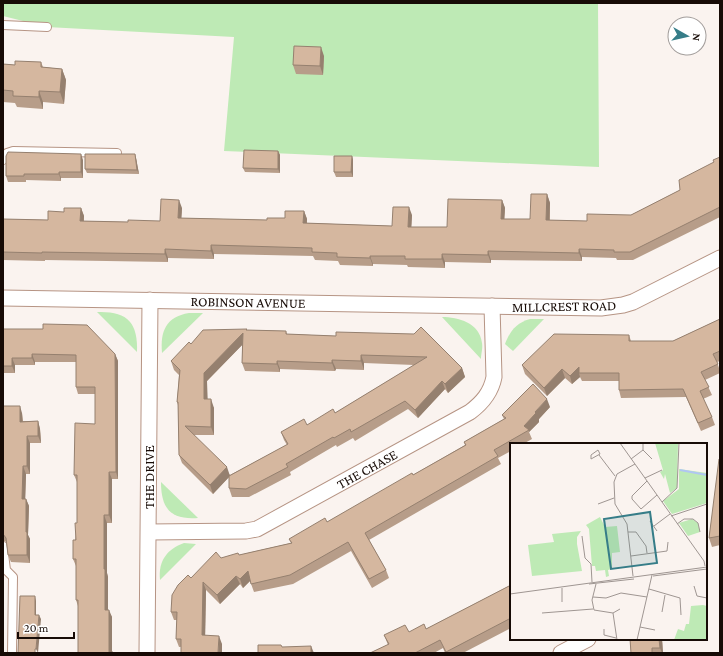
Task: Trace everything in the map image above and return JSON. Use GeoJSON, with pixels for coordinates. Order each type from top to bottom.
{"type":"FeatureCollection","features":[{"type":"Feature","properties":{"kind":"street","name":"MILLCREST ROAD"},"geometry":{"type":"LineString","coordinates":[[492,306],[601,308],[623,305],[633,302],[720,258]]}},
{"type":"Feature","properties":{"kind":"street","name":"ROBINSON AVENUE"},"geometry":{"type":"LineString","coordinates":[[3,298],[492,306]]}},
{"type":"Feature","properties":{"kind":"street","name":"THE DRIVE"},"geometry":{"type":"LineString","coordinates":[[147,653],[150,300]]}},
{"type":"Feature","properties":{"kind":"street","name":"THE CHASE"},"geometry":{"type":"LineString","coordinates":[[149,532],[246,531],[257,529],[470,412],[481,403],[492,386],[494,377],[492,306]]}},
{"type":"Feature","properties":{"kind":"street"},"geometry":{"type":"LineString","coordinates":[[561,653],[586,640]]}},
{"type":"Feature","properties":{"kind":"lane"},"geometry":{"type":"LineString","coordinates":[[3,25],[47,27]]}},
{"type":"Feature","properties":{"kind":"lane"},"geometry":{"type":"LineString","coordinates":[[3,160],[7,153],[13,151],[117,153]]}},
{"type":"Feature","properties":{"kind":"lane"},"geometry":{"type":"LineString","coordinates":[[3,546],[6,570],[13,577],[12,653]]}},
{"type":"Feature","properties":{"kind":"green space"},"geometry":{"type":"Polygon","coordinates":[[[3,3],[598,3],[599,167],[224,151],[234,37],[47,27],[3,16],[3,3]]]}},
{"type":"Feature","properties":{"kind":"green space"},"geometry":{"type":"Polygon","coordinates":[[[97,312],[116,314],[129,320],[135,333],[137,352],[97,312]]]}},
{"type":"Feature","properties":{"kind":"green space"},"geometry":{"type":"Polygon","coordinates":[[[189,313],[203,313],[162,353],[162,338],[166,326],[175,318],[189,313]]]}},
{"type":"Feature","properties":{"kind":"green space"},"geometry":{"type":"Polygon","coordinates":[[[442,317],[455,318],[467,322],[477,330],[482,343],[481,359],[442,317]]]}},
{"type":"Feature","properties":{"kind":"green space"},"geometry":{"type":"Polygon","coordinates":[[[530,319],[544,319],[513,351],[505,344],[509,335],[517,325],[530,319]]]}},
{"type":"Feature","properties":{"kind":"green space"},"geometry":{"type":"Polygon","coordinates":[[[161,482],[198,518],[181,517],[174,515],[169,511],[163,499],[161,482]]]}},
{"type":"Feature","properties":{"kind":"green space"},"geometry":{"type":"Polygon","coordinates":[[[184,543],[196,544],[160,580],[162,562],[168,552],[184,543]]]}},
{"type":"Feature","properties":{"kind":"building"},"geometry":{"type":"Polygon","coordinates":[[[294,46],[321,47],[320,66],[293,65],[294,46]]]}},
{"type":"Feature","properties":{"kind":"building"},"geometry":{"type":"Polygon","coordinates":[[[15,61],[41,62],[41,67],[62,69],[60,92],[39,91],[39,97],[13,96],[13,91],[3,90],[3,64],[15,65],[15,61]]]}},
{"type":"Feature","properties":{"kind":"building"},"geometry":{"type":"Polygon","coordinates":[[[244,150],[278,151],[278,169],[243,168],[244,150]]]}},
{"type":"Feature","properties":{"kind":"building"},"geometry":{"type":"Polygon","coordinates":[[[8,152],[81,154],[81,172],[6,176],[6,156],[8,152]]]}},
{"type":"Feature","properties":{"kind":"building"},"geometry":{"type":"Polygon","coordinates":[[[85,154],[135,154],[137,170],[85,169],[85,154]]]}},
{"type":"Feature","properties":{"kind":"building"},"geometry":{"type":"Polygon","coordinates":[[[334,156],[352,156],[351,172],[334,172],[334,156]]]}},
{"type":"Feature","properties":{"kind":"building"},"geometry":{"type":"Polygon","coordinates":[[[720,157],[720,207],[630,252],[579,249],[579,253],[488,251],[488,255],[442,254],[442,259],[405,259],[405,256],[370,256],[370,258],[337,257],[337,253],[312,252],[312,248],[211,245],[211,251],[165,249],[165,254],[3,252],[3,219],[48,220],[48,211],[64,212],[64,208],[81,208],[80,221],[160,221],[161,199],[179,200],[178,218],[267,220],[267,218],[285,218],[285,211],[304,211],[303,223],[392,226],[393,207],[409,207],[408,227],[447,227],[448,199],[502,200],[501,219],[530,219],[531,194],[547,194],[546,220],[587,221],[587,214],[631,215],[680,190],[679,180],[714,162],[713,160],[720,157]]]}},
{"type":"Feature","properties":{"kind":"building"},"geometry":{"type":"Polygon","coordinates":[[[720,319],[720,351],[713,354],[718,364],[701,372],[709,387],[700,391],[712,417],[698,423],[683,389],[619,390],[619,373],[579,373],[579,367],[570,376],[562,369],[544,388],[522,365],[554,334],[629,335],[629,341],[673,341],[720,319]]]}},
{"type":"Feature","properties":{"kind":"building"},"geometry":{"type":"Polygon","coordinates":[[[43,324],[87,325],[115,354],[116,472],[109,472],[109,515],[104,515],[105,610],[109,610],[109,652],[113,653],[78,653],[76,559],[73,559],[73,540],[76,540],[75,523],[77,523],[77,475],[74,475],[75,423],[95,424],[95,387],[76,387],[76,355],[32,354],[32,358],[12,358],[12,366],[3,366],[3,329],[43,329],[43,324]]]}},
{"type":"Feature","properties":{"kind":"building"},"geometry":{"type":"Polygon","coordinates":[[[421,327],[462,368],[445,384],[442,381],[415,410],[405,401],[351,432],[350,429],[334,438],[333,437],[286,464],[288,467],[246,489],[229,488],[229,476],[288,444],[281,432],[304,419],[307,425],[333,409],[335,413],[427,357],[361,355],[361,361],[332,360],[332,363],[277,361],[277,364],[242,363],[243,333],[204,373],[204,399],[211,399],[211,427],[185,426],[227,467],[210,485],[179,455],[177,402],[180,370],[171,361],[189,342],[191,344],[203,330],[247,329],[246,330],[286,331],[286,334],[336,336],[336,332],[414,334],[421,327]]]}},
{"type":"Feature","properties":{"kind":"building"},"geometry":{"type":"Polygon","coordinates":[[[533,384],[547,399],[524,426],[529,430],[494,450],[498,456],[365,533],[386,570],[369,579],[348,542],[290,575],[251,584],[248,571],[240,579],[236,576],[217,595],[203,582],[202,635],[219,636],[218,653],[181,653],[181,639],[176,639],[177,612],[171,612],[172,595],[178,585],[188,575],[191,578],[216,552],[221,558],[238,553],[239,555],[292,543],[289,539],[325,518],[327,522],[412,473],[413,475],[466,445],[464,442],[506,418],[502,415],[533,384]]]}},
{"type":"Feature","properties":{"kind":"building"},"geometry":{"type":"Polygon","coordinates":[[[3,406],[20,406],[20,422],[38,421],[38,436],[27,436],[27,466],[23,466],[22,499],[26,499],[27,555],[8,555],[6,538],[3,534],[3,406]]]}},
{"type":"Feature","properties":{"kind":"building"},"geometry":{"type":"Polygon","coordinates":[[[719,459],[720,536],[709,538],[719,459]]]}},
{"type":"Feature","properties":{"kind":"building"},"geometry":{"type":"Polygon","coordinates":[[[510,586],[510,619],[446,652],[440,640],[415,653],[370,653],[389,644],[384,635],[405,625],[409,632],[424,624],[426,629],[510,586]]]}},
{"type":"Feature","properties":{"kind":"building"},"geometry":{"type":"Polygon","coordinates":[[[20,596],[35,596],[35,615],[39,615],[35,653],[18,653],[20,596]]]}},
{"type":"Feature","properties":{"kind":"building"},"geometry":{"type":"Polygon","coordinates":[[[630,640],[659,640],[660,648],[652,648],[652,653],[631,653],[630,640]]]}},
{"type":"Feature","properties":{"kind":"building"},"geometry":{"type":"Polygon","coordinates":[[[258,645],[281,645],[282,647],[311,646],[311,653],[258,653],[258,645]]]}}]}
